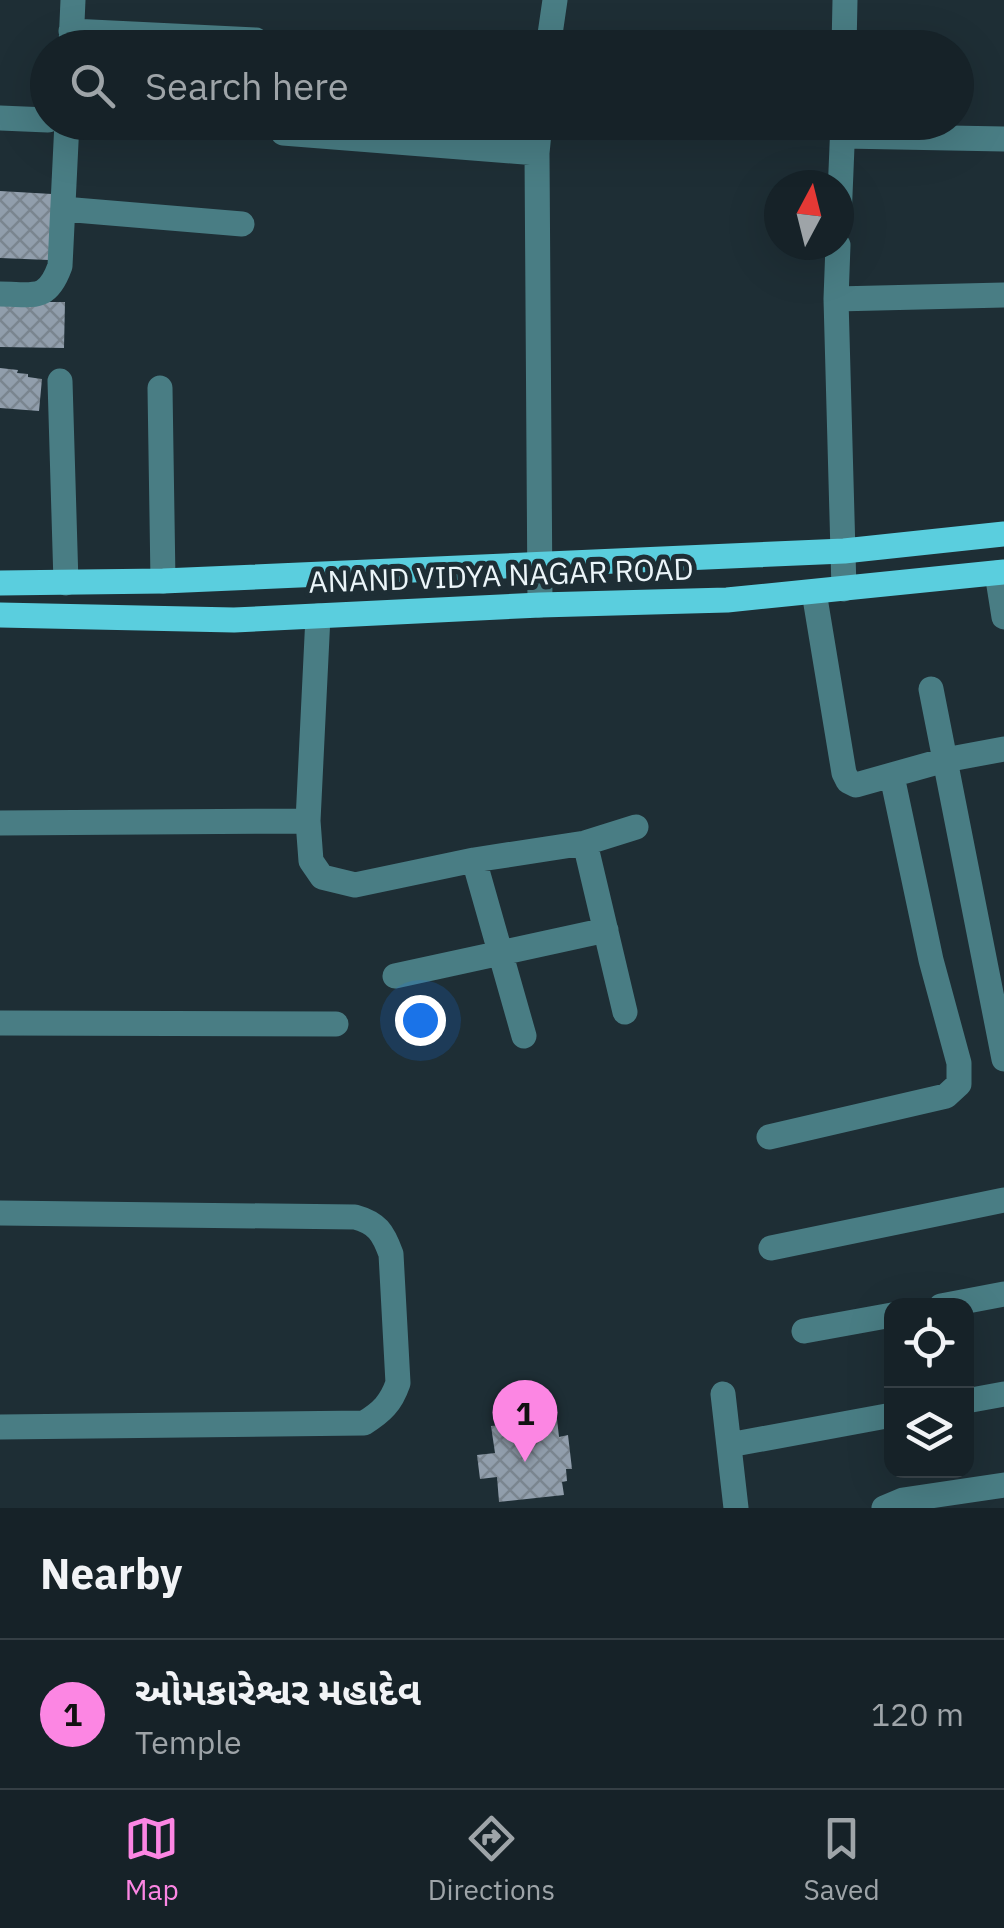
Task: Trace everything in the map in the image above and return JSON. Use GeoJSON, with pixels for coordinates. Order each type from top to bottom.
{"type":"FeatureCollection","features":[{"type":"Feature","properties":{"kind":"main road","name":"ANAND VIDYA NAGAR ROAD"},"geometry":{"type":"LineString","coordinates":[[0,583],[163,581],[844,552],[1004,534]]}},
{"type":"Feature","properties":{"kind":"main road","name":"ANAND VIDYA NAGAR ROAD"},"geometry":{"type":"LineString","coordinates":[[0,615],[234,620],[726,600],[1000,572]]}},
{"type":"Feature","properties":{"kind":"street"},"geometry":{"type":"LineString","coordinates":[[71,30],[73,0]]}},
{"type":"Feature","properties":{"kind":"street"},"geometry":{"type":"LineString","coordinates":[[551,30],[555,0]]}},
{"type":"Feature","properties":{"kind":"street"},"geometry":{"type":"LineString","coordinates":[[844,0],[844,30]]}},
{"type":"Feature","properties":{"kind":"street"},"geometry":{"type":"LineString","coordinates":[[0,118],[30,119]]}},
{"type":"Feature","properties":{"kind":"street"},"geometry":{"type":"LineString","coordinates":[[974,137],[1004,139]]}},
{"type":"Feature","properties":{"kind":"street"},"geometry":{"type":"LineString","coordinates":[[0,294],[43,294],[53,286],[60,266],[66,140]]}},
{"type":"Feature","properties":{"kind":"street"},"geometry":{"type":"LineString","coordinates":[[377,140],[538,152]]}},
{"type":"Feature","properties":{"kind":"street"},"geometry":{"type":"LineString","coordinates":[[539,140],[540,605]]}},
{"type":"Feature","properties":{"kind":"street"},"geometry":{"type":"LineString","coordinates":[[841,170],[843,140]]}},
{"type":"Feature","properties":{"kind":"street"},"geometry":{"type":"LineString","coordinates":[[63,209],[242,224]]}},
{"type":"Feature","properties":{"kind":"street"},"geometry":{"type":"LineString","coordinates":[[837,260],[844,590]]}},
{"type":"Feature","properties":{"kind":"street"},"geometry":{"type":"LineString","coordinates":[[836,299],[1004,295]]}},
{"type":"Feature","properties":{"kind":"street"},"geometry":{"type":"LineString","coordinates":[[60,381],[66,583]]}},
{"type":"Feature","properties":{"kind":"street"},"geometry":{"type":"LineString","coordinates":[[160,388],[163,581]]}},
{"type":"Feature","properties":{"kind":"street"},"geometry":{"type":"LineString","coordinates":[[1000,572],[1004,617]]}},
{"type":"Feature","properties":{"kind":"street"},"geometry":{"type":"LineString","coordinates":[[814,592],[848,781],[856,785],[945,760],[1004,749]]}},
{"type":"Feature","properties":{"kind":"street"},"geometry":{"type":"LineString","coordinates":[[318,616],[308,821],[311,860],[322,877],[355,886],[474,860],[584,842],[636,827]]}},
{"type":"Feature","properties":{"kind":"street"},"geometry":{"type":"LineString","coordinates":[[931,689],[1004,1059]]}},
{"type":"Feature","properties":{"kind":"street"},"geometry":{"type":"LineString","coordinates":[[770,1137],[946,1096],[960,1084],[959,1064],[892,776]]}},
{"type":"Feature","properties":{"kind":"street"},"geometry":{"type":"LineString","coordinates":[[0,823],[308,821]]}},
{"type":"Feature","properties":{"kind":"street"},"geometry":{"type":"LineString","coordinates":[[584,842],[626,1012]]}},
{"type":"Feature","properties":{"kind":"street"},"geometry":{"type":"LineString","coordinates":[[474,860],[524,1036]]}},
{"type":"Feature","properties":{"kind":"street"},"geometry":{"type":"LineString","coordinates":[[395,976],[606,930]]}},
{"type":"Feature","properties":{"kind":"street"},"geometry":{"type":"LineString","coordinates":[[0,1023],[336,1024]]}},
{"type":"Feature","properties":{"kind":"street"},"geometry":{"type":"LineString","coordinates":[[771,1248],[1004,1200]]}},
{"type":"Feature","properties":{"kind":"street"},"geometry":{"type":"LineString","coordinates":[[0,1213],[354,1218],[372,1222],[384,1235],[391,1254],[398,1383],[392,1401],[364,1423],[0,1427]]}},
{"type":"Feature","properties":{"kind":"street"},"geometry":{"type":"LineString","coordinates":[[974,1300],[1004,1294]]}},
{"type":"Feature","properties":{"kind":"street"},"geometry":{"type":"LineString","coordinates":[[804,1331],[884,1316]]}},
{"type":"Feature","properties":{"kind":"street"},"geometry":{"type":"LineString","coordinates":[[723,1394],[736,1508]]}},
{"type":"Feature","properties":{"kind":"street"},"geometry":{"type":"LineString","coordinates":[[974,1400],[1004,1394]]}},
{"type":"Feature","properties":{"kind":"street"},"geometry":{"type":"LineString","coordinates":[[729,1445],[884,1416]]}},
{"type":"Feature","properties":{"kind":"street"},"geometry":{"type":"LineString","coordinates":[[884,1508],[903,1500],[1004,1486]]}},
{"type":"Feature","properties":{"kind":"building"},"geometry":{"type":"Polygon","coordinates":[[[0,191],[52,194],[49,260],[0,258],[0,191]]]}},
{"type":"Feature","properties":{"kind":"building"},"geometry":{"type":"Polygon","coordinates":[[[0,302],[65,302],[64,348],[0,347],[0,302]]]}},
{"type":"Feature","properties":{"kind":"building"},"geometry":{"type":"Polygon","coordinates":[[[0,368],[42,379],[39,411],[0,408],[0,368]]]}},
{"type":"Feature","properties":{"kind":"building"},"geometry":{"type":"Polygon","coordinates":[[[557,1419],[559,1437],[568,1435],[572,1469],[566,1469],[567,1481],[562,1482],[564,1495],[499,1502],[497,1477],[480,1479],[477,1455],[495,1453],[491,1426],[557,1419]]]}},
{"type":"Feature","properties":{"kind":"place","name":"ઓમકારેશ્વર મહાદેવ"},"geometry":{"type":"Point","coordinates":[525,1462]}}]}
